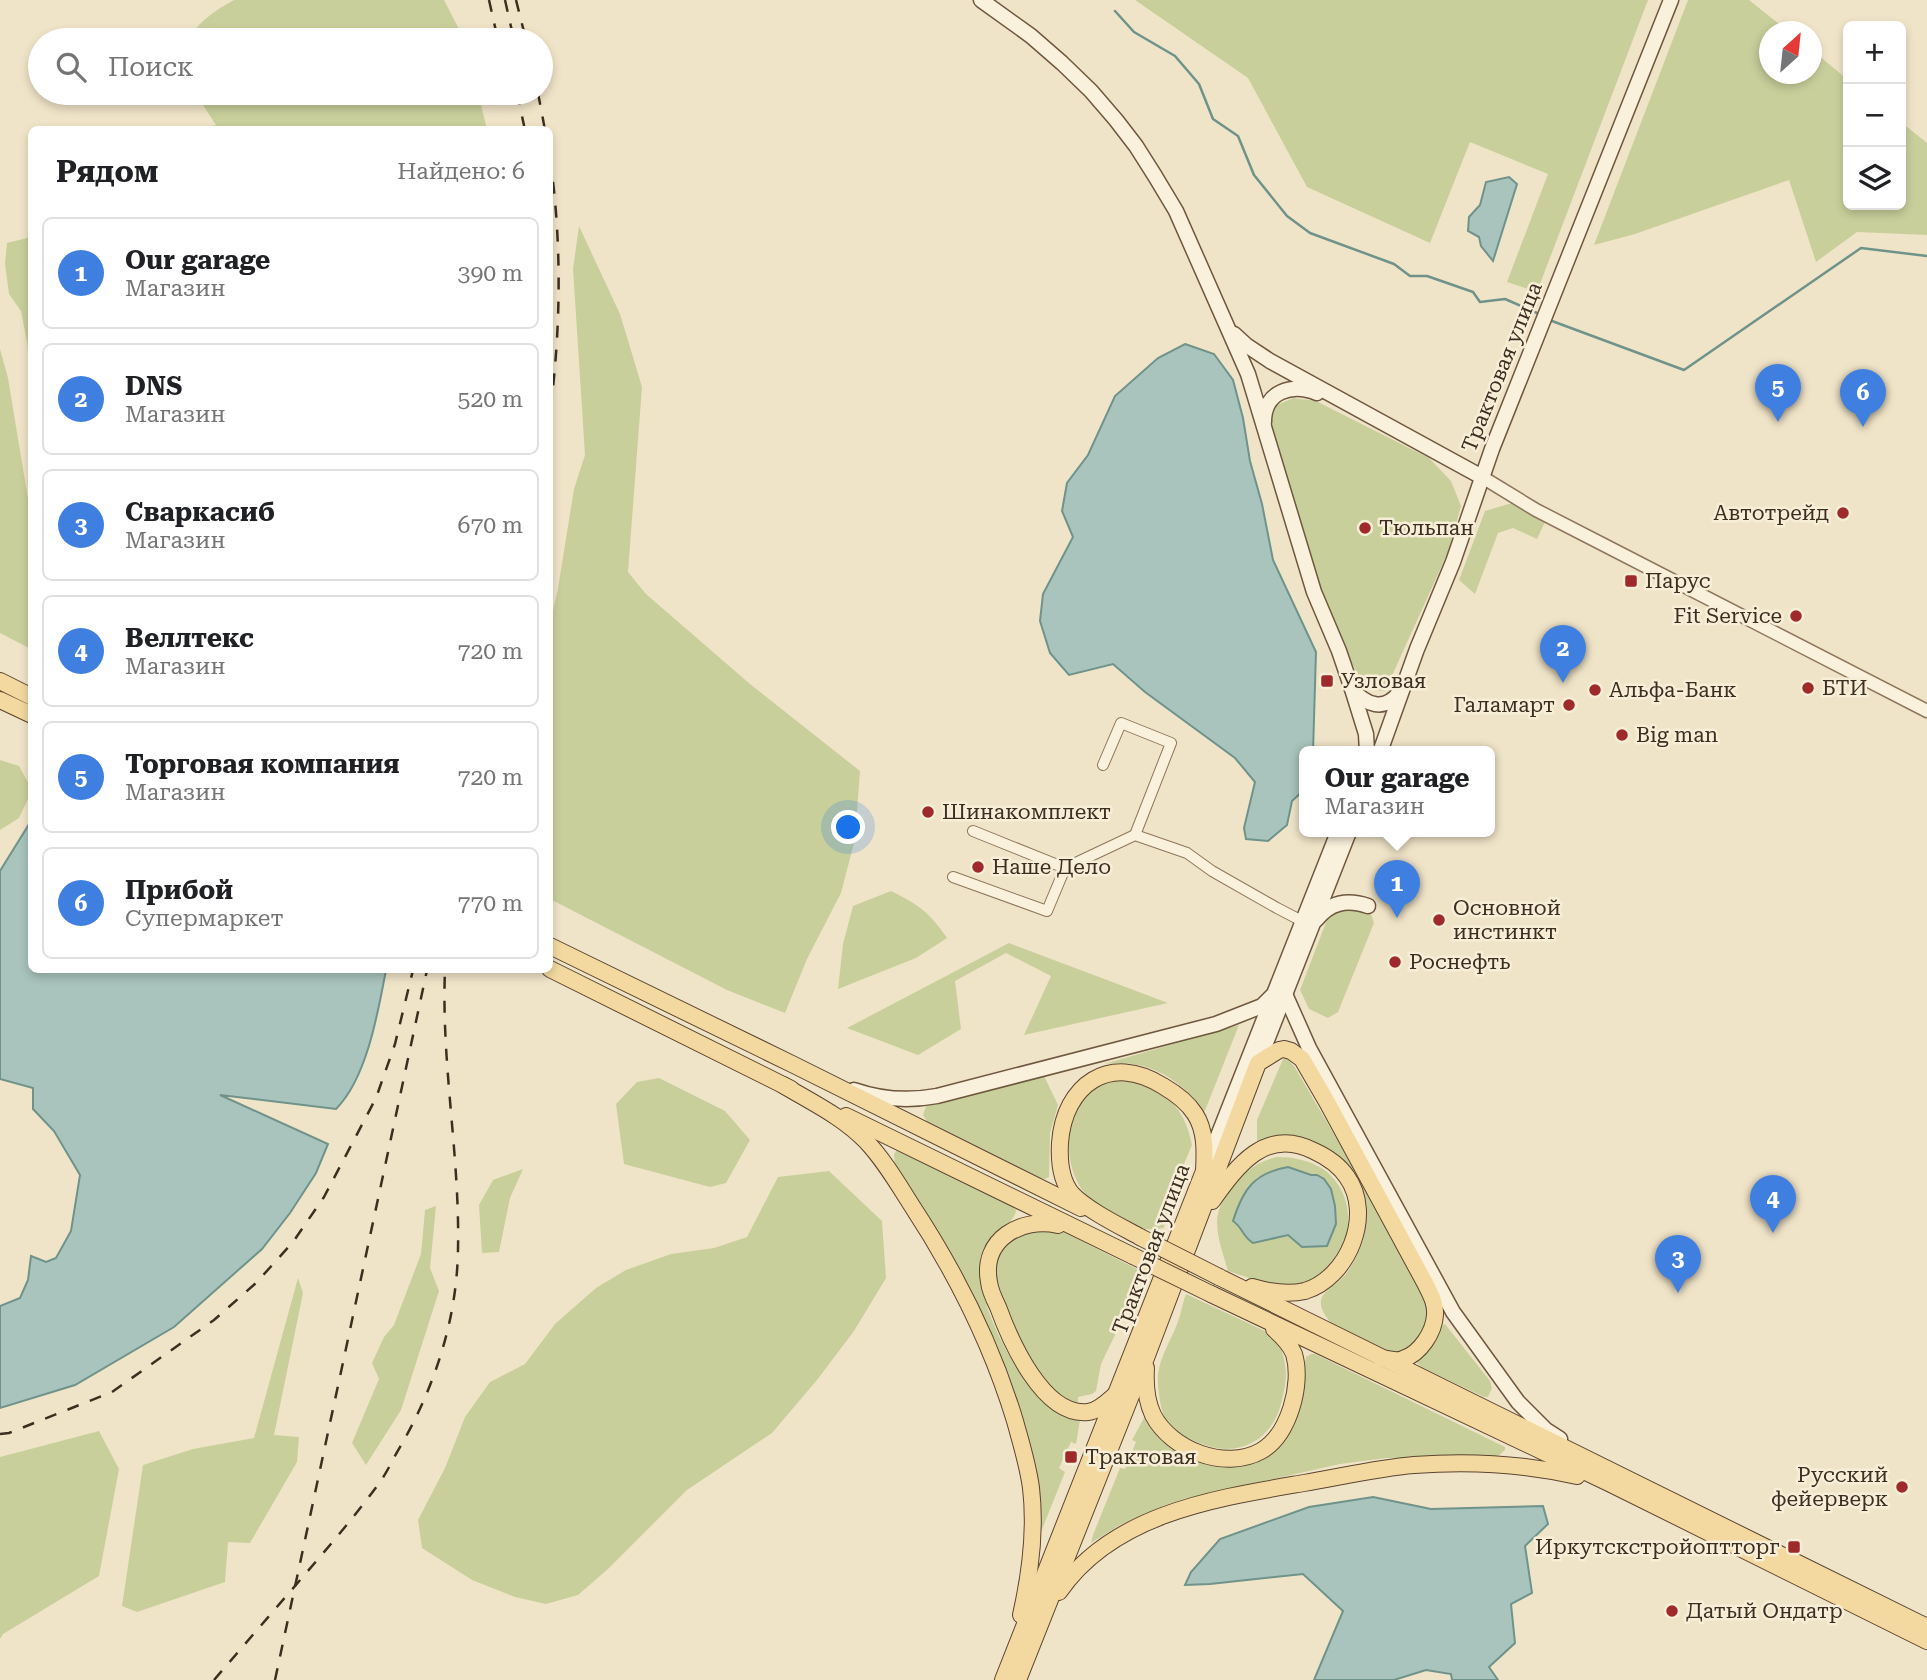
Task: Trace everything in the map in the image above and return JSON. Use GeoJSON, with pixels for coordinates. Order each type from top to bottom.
{"type":"FeatureCollection","features":[{"type":"Feature","properties":{"kind":"main road"},"geometry":{"type":"LineString","coordinates":[[981,0],[1031,36],[1062,63],[1116,120],[1176,211],[1248,374],[1314,592],[1352,689],[1366,734],[1367,746]]}},
{"type":"Feature","properties":{"kind":"main road","name":"Трактовая улица"},"geometry":{"type":"LineString","coordinates":[[1382,746],[1453,562],[1482,477],[1671,0]]}},
{"type":"Feature","properties":{"kind":"main road"},"geometry":{"type":"LineString","coordinates":[[1227,325],[1235,336],[1251,349],[1482,477]]}},
{"type":"Feature","properties":{"kind":"main road"},"geometry":{"type":"LineString","coordinates":[[1265,427],[1265,414],[1270,401],[1279,393],[1293,388],[1306,388],[1354,407]]}},
{"type":"Feature","properties":{"kind":"main road"},"geometry":{"type":"LineString","coordinates":[[0,679],[28,695]]}},
{"type":"Feature","properties":{"kind":"main road"},"geometry":{"type":"LineString","coordinates":[[1352,689],[1366,700],[1382,705],[1392,701],[1404,686]]}},
{"type":"Feature","properties":{"kind":"main road"},"geometry":{"type":"LineString","coordinates":[[0,700],[28,713]]}},
{"type":"Feature","properties":{"kind":"main road","name":"Трактовая улица"},"geometry":{"type":"LineString","coordinates":[[1308,922],[1336,837]]}},
{"type":"Feature","properties":{"kind":"main road","name":"Трактовая улица"},"geometry":{"type":"LineString","coordinates":[[1003,1680],[1204,1171],[1308,922],[1347,837]]}},
{"type":"Feature","properties":{"kind":"main road"},"geometry":{"type":"LineString","coordinates":[[1308,922],[1342,902],[1368,906]]}},
{"type":"Feature","properties":{"kind":"main road"},"geometry":{"type":"LineString","coordinates":[[553,947],[1927,1627]]}},
{"type":"Feature","properties":{"kind":"main road"},"geometry":{"type":"LineString","coordinates":[[553,970],[1133,1256],[1608,1483],[1927,1641]]}},
{"type":"Feature","properties":{"kind":"main road"},"geometry":{"type":"LineString","coordinates":[[792,1064],[860,1092],[899,1098],[929,1097],[1216,1024],[1262,1006],[1279,995],[1453,1312],[1518,1402],[1546,1430],[1593,1461]]}},
{"type":"Feature","properties":{"kind":"main road","name":"Трактовая улица"},"geometry":{"type":"LineString","coordinates":[[1018,1680],[1146,1358],[1258,1063],[1279,995]]}},
{"type":"Feature","properties":{"kind":"main road"},"geometry":{"type":"LineString","coordinates":[[1258,1063],[1284,1049],[1302,1059],[1431,1296],[1435,1315],[1431,1331],[1422,1344],[1412,1355],[1402,1360],[1381,1358]]}},
{"type":"Feature","properties":{"kind":"main road"},"geometry":{"type":"LineString","coordinates":[[1140,1237],[1078,1200],[1065,1180],[1060,1150],[1062,1125],[1070,1104],[1082,1087],[1109,1073],[1126,1073],[1143,1076],[1169,1089],[1196,1115],[1203,1134],[1204,1171]]}},
{"type":"Feature","properties":{"kind":"main road"},"geometry":{"type":"LineString","coordinates":[[783,1085],[839,1119],[866,1141],[880,1158],[936,1242],[955,1276],[1000,1374],[1023,1449],[1032,1504],[1032,1539],[1024,1600],[1012,1656]]}},
{"type":"Feature","properties":{"kind":"main road"},"geometry":{"type":"LineString","coordinates":[[1197,1224],[1222,1187],[1246,1159],[1269,1146],[1290,1144],[1322,1154],[1340,1168],[1352,1185],[1358,1214],[1355,1235],[1348,1255],[1328,1279],[1307,1290],[1287,1293],[1262,1290],[1219,1277]]}},
{"type":"Feature","properties":{"kind":"main road"},"geometry":{"type":"LineString","coordinates":[[1117,1394],[1096,1410],[1083,1412],[1062,1405],[1047,1393],[1027,1370],[1011,1341],[989,1283],[988,1266],[994,1248],[1005,1235],[1022,1226],[1039,1223],[1060,1225],[1133,1256]]}},
{"type":"Feature","properties":{"kind":"main road"},"geometry":{"type":"LineString","coordinates":[[1146,1358],[1146,1387],[1150,1406],[1157,1422],[1168,1435],[1197,1452],[1224,1458],[1249,1456],[1269,1445],[1282,1428],[1291,1410],[1296,1387],[1296,1366],[1291,1349],[1281,1335],[1261,1318]]}},
{"type":"Feature","properties":{"kind":"main road"},"geometry":{"type":"LineString","coordinates":[[1040,1624],[1064,1585],[1094,1553],[1153,1520],[1209,1502],[1264,1490],[1427,1464],[1509,1465],[1608,1483]]}},
{"type":"Feature","properties":{"kind":"street"},"geometry":{"type":"LineString","coordinates":[[1482,477],[1536,510],[1608,548],[1927,711]]}},
{"type":"Feature","properties":{"kind":"street"},"geometry":{"type":"LineString","coordinates":[[953,877],[1047,911],[1065,868],[1135,835],[1171,743],[1121,723],[1103,765]]}},
{"type":"Feature","properties":{"kind":"street"},"geometry":{"type":"LineString","coordinates":[[973,831],[1065,868]]}},
{"type":"Feature","properties":{"kind":"street"},"geometry":{"type":"LineString","coordinates":[[1135,835],[1187,853],[1212,871],[1277,908],[1308,922]]}},
{"type":"Feature","properties":{"kind":"green space"},"geometry":{"type":"Polygon","coordinates":[[[234,0],[444,0],[458,28],[197,28],[214,12],[234,0]]]}},
{"type":"Feature","properties":{"kind":"green space"},"geometry":{"type":"Polygon","coordinates":[[[1135,0],[1648,0],[1537,292],[1507,282],[1548,174],[1470,142],[1430,243],[1307,187],[1248,78],[1135,0]]]}},
{"type":"Feature","properties":{"kind":"green space"},"geometry":{"type":"Polygon","coordinates":[[[1688,0],[1749,0],[1775,21],[1759,21],[1759,84],[1822,84],[1822,58],[1843,76],[1843,210],[1906,210],[1906,126],[1927,143],[1927,235],[1857,232],[1816,262],[1789,180],[1635,234],[1594,245],[1688,0]]]}},
{"type":"Feature","properties":{"kind":"green space"},"geometry":{"type":"Polygon","coordinates":[[[203,105],[481,105],[486,126],[211,126],[216,125],[203,105]]]}},
{"type":"Feature","properties":{"kind":"green space"},"geometry":{"type":"Polygon","coordinates":[[[579,226],[620,314],[642,387],[628,572],[646,594],[750,684],[860,771],[855,839],[841,893],[807,959],[785,1013],[727,990],[553,901],[553,611],[574,489],[585,455],[573,269],[579,226]]]}},
{"type":"Feature","properties":{"kind":"green space"},"geometry":{"type":"Polygon","coordinates":[[[28,238],[28,347],[21,311],[9,294],[5,264],[7,243],[28,238]]]}},
{"type":"Feature","properties":{"kind":"green space"},"geometry":{"type":"Polygon","coordinates":[[[0,349],[8,378],[28,499],[28,647],[0,633],[0,349]]]}},
{"type":"Feature","properties":{"kind":"green space"},"geometry":{"type":"Polygon","coordinates":[[[1293,398],[1316,401],[1429,458],[1451,481],[1461,506],[1449,550],[1385,691],[1373,690],[1361,680],[1314,592],[1271,426],[1275,406],[1293,398]]]}},
{"type":"Feature","properties":{"kind":"green space"},"geometry":{"type":"Polygon","coordinates":[[[1512,503],[1546,520],[1537,539],[1513,528],[1498,533],[1475,594],[1459,580],[1485,511],[1512,503]]]}},
{"type":"Feature","properties":{"kind":"green space"},"geometry":{"type":"Polygon","coordinates":[[[0,760],[19,766],[28,783],[28,799],[19,818],[0,830],[0,760]]]}},
{"type":"Feature","properties":{"kind":"green space"},"geometry":{"type":"Polygon","coordinates":[[[891,891],[923,910],[947,938],[916,958],[838,989],[843,944],[853,906],[891,891]]]}},
{"type":"Feature","properties":{"kind":"green space"},"geometry":{"type":"Polygon","coordinates":[[[1350,906],[1371,914],[1374,923],[1338,1012],[1328,1018],[1309,1009],[1300,990],[1330,912],[1350,906]]]}},
{"type":"Feature","properties":{"kind":"green space"},"geometry":{"type":"Polygon","coordinates":[[[1009,943],[1168,1003],[1024,1035],[1051,976],[1006,953],[955,981],[961,1029],[918,1055],[847,1028],[1009,943]]]}},
{"type":"Feature","properties":{"kind":"green space"},"geometry":{"type":"Polygon","coordinates":[[[1239,1025],[1204,1113],[1185,1090],[1162,1073],[1134,1064],[1104,1064],[1239,1025]]]}},
{"type":"Feature","properties":{"kind":"green space"},"geometry":{"type":"Polygon","coordinates":[[[1286,1058],[1294,1066],[1427,1293],[1429,1302],[1425,1330],[1410,1349],[1392,1354],[1336,1327],[1323,1312],[1321,1303],[1324,1294],[1345,1275],[1359,1251],[1364,1235],[1364,1218],[1348,1166],[1263,1141],[1257,1142],[1257,1120],[1283,1059],[1286,1058]]]}},
{"type":"Feature","properties":{"kind":"green space"},"geometry":{"type":"Polygon","coordinates":[[[1044,1076],[1058,1105],[1050,1133],[1049,1177],[1045,1179],[1034,1177],[928,1123],[923,1115],[926,1106],[934,1102],[1044,1076]]]}},
{"type":"Feature","properties":{"kind":"green space"},"geometry":{"type":"Polygon","coordinates":[[[659,1078],[725,1111],[750,1140],[726,1183],[710,1187],[624,1164],[616,1104],[637,1082],[659,1078]]]}},
{"type":"Feature","properties":{"kind":"green space"},"geometry":{"type":"Polygon","coordinates":[[[1126,1080],[1162,1093],[1178,1110],[1189,1132],[1192,1145],[1173,1190],[1164,1228],[1138,1227],[1102,1208],[1083,1191],[1071,1163],[1070,1131],[1081,1101],[1091,1090],[1105,1082],[1126,1080]]]}},
{"type":"Feature","properties":{"kind":"green space"},"geometry":{"type":"Polygon","coordinates":[[[897,1150],[1010,1204],[1016,1210],[1011,1220],[989,1241],[981,1255],[979,1270],[987,1307],[1004,1346],[1025,1380],[1050,1405],[1080,1420],[1076,1444],[1071,1442],[1059,1468],[1065,1472],[1037,1542],[1023,1431],[895,1167],[894,1154],[897,1150]]]}},
{"type":"Feature","properties":{"kind":"green space"},"geometry":{"type":"Polygon","coordinates":[[[1289,1158],[1318,1166],[1334,1179],[1347,1205],[1347,1234],[1335,1260],[1313,1279],[1300,1284],[1275,1285],[1228,1271],[1221,1247],[1217,1222],[1223,1200],[1237,1180],[1266,1160],[1289,1158]],[[1278,1169],[1258,1177],[1248,1186],[1233,1221],[1253,1243],[1288,1235],[1311,1176],[1299,1170],[1278,1169]]]}},
{"type":"Feature","properties":{"kind":"green space"},"geometry":{"type":"Polygon","coordinates":[[[523,1169],[510,1198],[499,1252],[482,1253],[479,1205],[493,1180],[523,1169]]]}},
{"type":"Feature","properties":{"kind":"green space"},"geometry":{"type":"Polygon","coordinates":[[[829,1171],[882,1221],[886,1278],[854,1331],[772,1433],[687,1490],[578,1595],[546,1604],[515,1597],[472,1580],[422,1548],[418,1520],[445,1468],[465,1417],[490,1382],[525,1364],[555,1324],[596,1288],[626,1270],[671,1254],[714,1248],[747,1237],[778,1177],[829,1171]]]}},
{"type":"Feature","properties":{"kind":"green space"},"geometry":{"type":"Polygon","coordinates":[[[436,1206],[430,1268],[439,1291],[401,1410],[366,1465],[352,1443],[379,1379],[372,1363],[384,1337],[394,1325],[421,1254],[425,1210],[436,1206]]]}},
{"type":"Feature","properties":{"kind":"green space"},"geometry":{"type":"Polygon","coordinates":[[[1030,1229],[1065,1233],[1145,1273],[1101,1364],[1096,1391],[1078,1397],[1078,1403],[1055,1390],[1036,1370],[1002,1303],[993,1271],[994,1260],[1000,1249],[1030,1229]]]}},
{"type":"Feature","properties":{"kind":"green space"},"geometry":{"type":"Polygon","coordinates":[[[298,1278],[303,1293],[274,1435],[299,1437],[297,1462],[250,1543],[228,1542],[225,1582],[137,1612],[122,1606],[143,1465],[193,1449],[254,1438],[298,1278]]]}},
{"type":"Feature","properties":{"kind":"green space"},"geometry":{"type":"Polygon","coordinates":[[[1186,1294],[1267,1332],[1276,1340],[1281,1350],[1286,1377],[1282,1400],[1270,1427],[1251,1444],[1239,1448],[1211,1447],[1183,1435],[1170,1425],[1164,1416],[1158,1390],[1159,1368],[1186,1294]]]}},
{"type":"Feature","properties":{"kind":"green space"},"geometry":{"type":"Polygon","coordinates":[[[1445,1324],[1490,1381],[1492,1388],[1488,1397],[1421,1367],[1415,1361],[1438,1329],[1445,1324]]]}},
{"type":"Feature","properties":{"kind":"green space"},"geometry":{"type":"Polygon","coordinates":[[[1311,1354],[1505,1447],[1505,1450],[1498,1456],[1386,1458],[1340,1464],[1184,1499],[1120,1525],[1091,1543],[1120,1468],[1125,1469],[1136,1442],[1132,1440],[1145,1416],[1162,1440],[1177,1451],[1197,1456],[1251,1461],[1300,1388],[1306,1357],[1311,1354]]]}},
{"type":"Feature","properties":{"kind":"green space"},"geometry":{"type":"Polygon","coordinates":[[[99,1431],[119,1469],[99,1576],[3,1634],[0,1639],[0,1457],[99,1431]]]}},
{"type":"Feature","properties":{"kind":"water"},"geometry":{"type":"Polygon","coordinates":[[[1509,177],[1517,184],[1493,261],[1481,246],[1479,237],[1468,231],[1469,217],[1480,205],[1486,182],[1509,177]]]}},
{"type":"Feature","properties":{"kind":"water"},"geometry":{"type":"Polygon","coordinates":[[[1185,344],[1214,354],[1233,380],[1273,560],[1316,652],[1313,746],[1299,746],[1299,795],[1292,801],[1287,825],[1268,841],[1246,839],[1244,828],[1255,782],[1235,758],[1145,692],[1113,664],[1069,675],[1050,653],[1040,621],[1043,594],[1073,537],[1062,511],[1067,483],[1088,455],[1115,396],[1158,358],[1185,344]]]}},
{"type":"Feature","properties":{"kind":"water"},"geometry":{"type":"Polygon","coordinates":[[[28,826],[28,973],[385,973],[370,1044],[356,1080],[336,1109],[220,1095],[328,1144],[316,1173],[262,1249],[174,1327],[75,1385],[0,1408],[0,1306],[20,1298],[28,1280],[31,1256],[46,1262],[56,1258],[71,1231],[80,1175],[54,1131],[33,1109],[33,1088],[0,1079],[0,871],[28,826]]]}},
{"type":"Feature","properties":{"kind":"water"},"geometry":{"type":"Polygon","coordinates":[[[1288,1167],[1317,1175],[1324,1179],[1331,1189],[1336,1224],[1327,1246],[1302,1247],[1288,1235],[1253,1243],[1233,1221],[1246,1191],[1258,1178],[1288,1167]]]}},
{"type":"Feature","properties":{"kind":"water"},"geometry":{"type":"Polygon","coordinates":[[[1373,1497],[1431,1509],[1543,1506],[1548,1524],[1525,1546],[1532,1593],[1511,1604],[1515,1643],[1489,1667],[1498,1680],[1452,1680],[1451,1674],[1426,1670],[1394,1680],[1314,1680],[1343,1611],[1303,1574],[1185,1585],[1191,1572],[1220,1539],[1309,1507],[1373,1497]]]}},
{"type":"Feature","properties":{"kind":"waterway"},"geometry":{"type":"LineString","coordinates":[[1115,11],[1134,32],[1175,56],[1199,84],[1213,119],[1238,136],[1254,175],[1287,216],[1310,233],[1394,264],[1410,276],[1427,276],[1473,292],[1480,302],[1505,299],[1537,313]]}},
{"type":"Feature","properties":{"kind":"waterway"},"geometry":{"type":"LineString","coordinates":[[1552,321],[1684,370],[1861,248],[1927,256]]}},
{"type":"Feature","properties":{"kind":"railway"},"geometry":{"type":"LineString","coordinates":[[489,0],[495,28]]}},
{"type":"Feature","properties":{"kind":"railway"},"geometry":{"type":"LineString","coordinates":[[505,0],[511,28]]}},
{"type":"Feature","properties":{"kind":"railway"},"geometry":{"type":"LineString","coordinates":[[516,0],[523,28]]}},
{"type":"Feature","properties":{"kind":"railway"},"geometry":{"type":"LineString","coordinates":[[520,105],[524,126]]}},
{"type":"Feature","properties":{"kind":"railway"},"geometry":{"type":"LineString","coordinates":[[540,105],[544,126]]}},
{"type":"Feature","properties":{"kind":"railway"},"geometry":{"type":"LineString","coordinates":[[553,182],[559,285],[553,381]]}},
{"type":"Feature","properties":{"kind":"railway"},"geometry":{"type":"LineString","coordinates":[[0,1434],[9,1433],[112,1392],[214,1320],[256,1283],[293,1242],[324,1197],[376,1098],[395,1044],[412,973]]}},
{"type":"Feature","properties":{"kind":"railway"},"geometry":{"type":"LineString","coordinates":[[275,1680],[426,973]]}},
{"type":"Feature","properties":{"kind":"railway"},"geometry":{"type":"LineString","coordinates":[[214,1680],[380,1482],[432,1381],[448,1330],[457,1276],[458,1249],[444,1005],[445,973]]}},
{"type":"Feature","properties":{"kind":"place","name":"Торговая компания"},"geometry":{"type":"Point","coordinates":[1778,422]}},
{"type":"Feature","properties":{"kind":"place","name":"Прибой"},"geometry":{"type":"Point","coordinates":[1863,427]}},
{"type":"Feature","properties":{"kind":"place","name":"Автотрейд"},"geometry":{"type":"Point","coordinates":[1843,513]}},
{"type":"Feature","properties":{"kind":"place","name":"Тюльпан"},"geometry":{"type":"Point","coordinates":[1365,528]}},
{"type":"Feature","properties":{"kind":"place","name":"Парус"},"geometry":{"type":"Point","coordinates":[1631,581]}},
{"type":"Feature","properties":{"kind":"place","name":"Fit Service"},"geometry":{"type":"Point","coordinates":[1796,616]}},
{"type":"Feature","properties":{"kind":"place","name":"Узловая"},"geometry":{"type":"Point","coordinates":[1327,681]}},
{"type":"Feature","properties":{"kind":"place","name":"DNS"},"geometry":{"type":"Point","coordinates":[1563,683]}},
{"type":"Feature","properties":{"kind":"place","name":"БТИ"},"geometry":{"type":"Point","coordinates":[1808,688]}},
{"type":"Feature","properties":{"kind":"place","name":"Альфа-Банк"},"geometry":{"type":"Point","coordinates":[1595,690]}},
{"type":"Feature","properties":{"kind":"place","name":"Галамарт"},"geometry":{"type":"Point","coordinates":[1569,705]}},
{"type":"Feature","properties":{"kind":"place","name":"Big man"},"geometry":{"type":"Point","coordinates":[1622,735]}},
{"type":"Feature","properties":{"kind":"place","name":"Шинакомплект"},"geometry":{"type":"Point","coordinates":[928,812]}},
{"type":"Feature","properties":{"kind":"place","name":"Наше Дело"},"geometry":{"type":"Point","coordinates":[978,867]}},
{"type":"Feature","properties":{"kind":"place","name":"Our garage"},"geometry":{"type":"Point","coordinates":[1397,918]}},
{"type":"Feature","properties":{"kind":"place","name":"Основной инстинкт"},"geometry":{"type":"Point","coordinates":[1439,920]}},
{"type":"Feature","properties":{"kind":"place","name":"Роснефть"},"geometry":{"type":"Point","coordinates":[1395,962]}},
{"type":"Feature","properties":{"kind":"place","name":"Веллтекс"},"geometry":{"type":"Point","coordinates":[1773,1233]}},
{"type":"Feature","properties":{"kind":"place","name":"Сваркаcиб"},"geometry":{"type":"Point","coordinates":[1678,1293]}},
{"type":"Feature","properties":{"kind":"place","name":"Трактовая"},"geometry":{"type":"Point","coordinates":[1071,1457]}},
{"type":"Feature","properties":{"kind":"place","name":"Русский фейерверк"},"geometry":{"type":"Point","coordinates":[1902,1487]}},
{"type":"Feature","properties":{"kind":"place","name":"Иркутскстройоптторг"},"geometry":{"type":"Point","coordinates":[1794,1547]}},
{"type":"Feature","properties":{"kind":"place","name":"Датый Ондатр"},"geometry":{"type":"Point","coordinates":[1672,1611]}}]}
